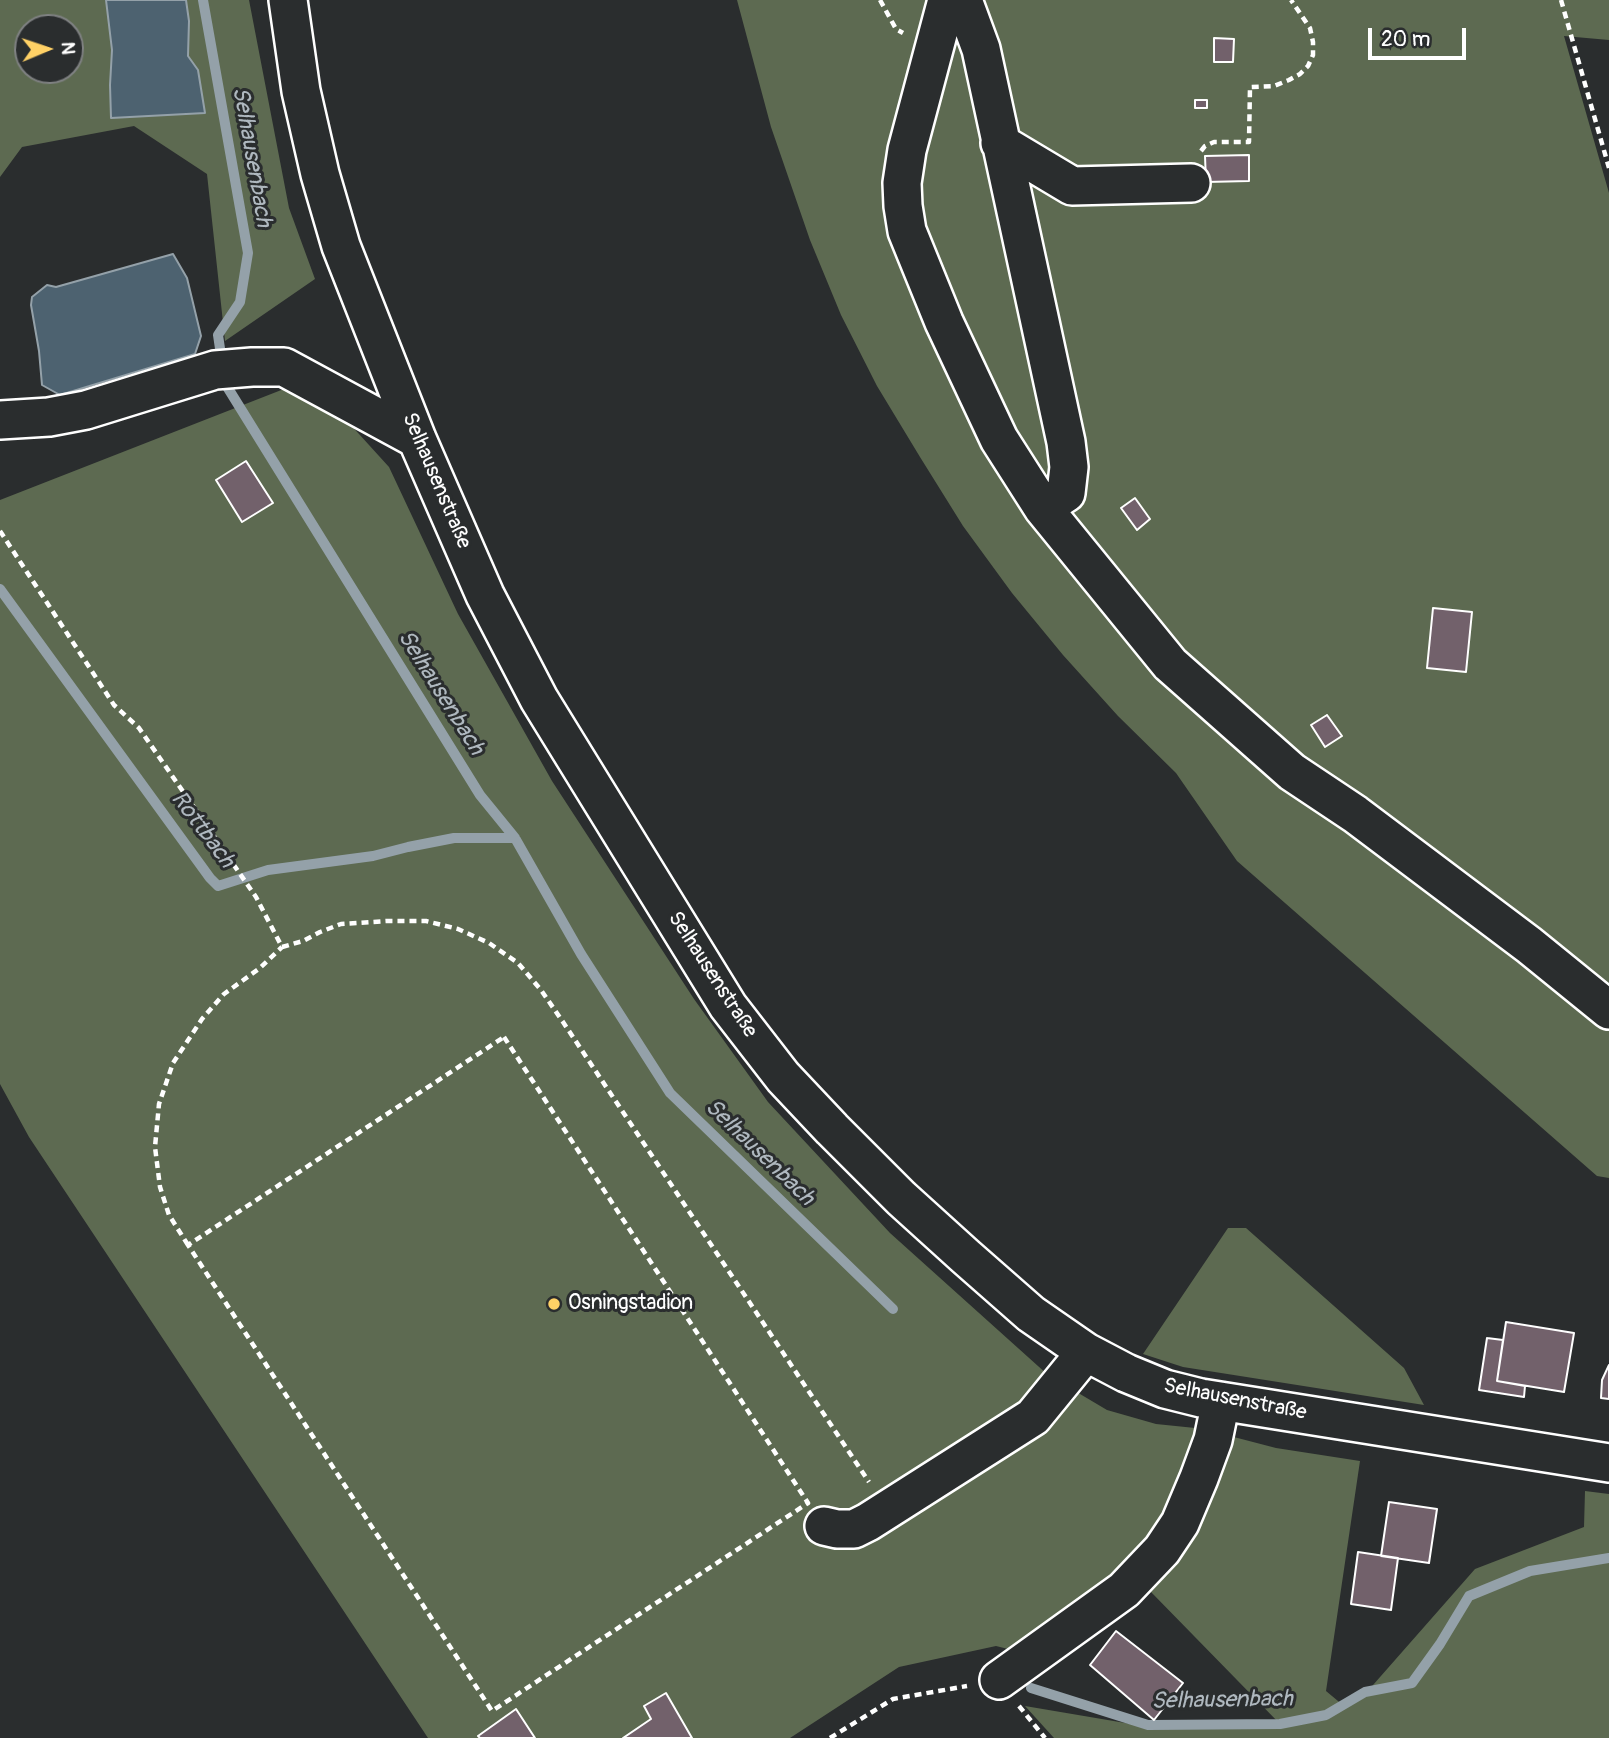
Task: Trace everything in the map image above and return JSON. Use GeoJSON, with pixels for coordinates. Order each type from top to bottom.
{"type":"FeatureCollection","features":[{"type":"Feature","properties":{"kind":"street","name":"Selhausenstraße"},"geometry":{"type":"LineString","coordinates":[[288,0],[301,91],[320,174],[341,246],[417,439],[485,595],[539,699],[728,1006],[783,1077],[901,1198],[1031,1314],[1086,1352],[1126,1373],[1166,1389],[1221,1401],[1609,1463]]}},
{"type":"Feature","properties":{"kind":"street"},"geometry":{"type":"LineString","coordinates":[[947,0],[907,150],[902,183],[907,232],[944,322],[999,439],[1043,508],[1170,663],[1292,772],[1355,814],[1529,944],[1609,1010]]}},
{"type":"Feature","properties":{"kind":"street"},"geometry":{"type":"LineString","coordinates":[[964,0],[981,49],[1066,442],[1069,467],[1066,493],[1043,508]]}},
{"type":"Feature","properties":{"kind":"street"},"geometry":{"type":"LineString","coordinates":[[1000,143],[1072,186],[1191,183]]}},
{"type":"Feature","properties":{"kind":"street"},"geometry":{"type":"LineString","coordinates":[[0,420],[49,417],[86,410],[223,369],[284,367],[417,439]]}},
{"type":"Feature","properties":{"kind":"street"},"geometry":{"type":"LineString","coordinates":[[824,1526],[854,1529],[1033,1417],[1086,1352]]}},
{"type":"Feature","properties":{"kind":"street"},"geometry":{"type":"LineString","coordinates":[[999,1680],[1124,1590],[1162,1550],[1180,1523],[1199,1478],[1213,1440],[1221,1401]]}},
{"type":"Feature","properties":{"kind":"path"},"geometry":{"type":"LineString","coordinates":[[1191,183],[1205,146],[1214,142],[1250,142],[1250,87],[1274,86],[1300,74],[1308,66],[1313,55],[1310,28],[1291,0]]}},
{"type":"Feature","properties":{"kind":"path"},"geometry":{"type":"LineString","coordinates":[[1561,0],[1609,168]]}},
{"type":"Feature","properties":{"kind":"path"},"geometry":{"type":"LineString","coordinates":[[0,531],[114,705],[139,728],[231,860],[256,897],[282,947]]}},
{"type":"Feature","properties":{"kind":"path"},"geometry":{"type":"LineString","coordinates":[[188,1245],[504,1037],[808,1503],[492,1711],[188,1245],[169,1215],[160,1187],[155,1147],[159,1104],[173,1063],[202,1019],[224,994],[260,968],[282,947],[341,924],[426,921],[458,929],[489,943],[518,963],[541,990],[888,1510]]}},
{"type":"Feature","properties":{"kind":"path"},"geometry":{"type":"LineString","coordinates":[[830,1738],[893,1699],[999,1680],[1045,1738]]}},
{"type":"Feature","properties":{"kind":"green space"},"geometry":{"type":"Polygon","coordinates":[[[0,0],[106,0],[112,50],[110,85],[198,70],[188,56],[189,21],[186,0],[249,0],[289,208],[315,279],[225,341],[207,174],[134,126],[22,147],[0,177],[0,0]]]}},
{"type":"Feature","properties":{"kind":"green space"},"geometry":{"type":"Polygon","coordinates":[[[737,0],[1609,0],[1609,40],[1564,36],[1609,193],[1609,1178],[1597,1176],[1237,861],[1176,773],[1118,716],[1012,593],[963,526],[920,457],[877,386],[841,315],[810,240],[771,127],[737,0]]]}},
{"type":"Feature","properties":{"kind":"green space","name":"Osningstadion"},"geometry":{"type":"Polygon","coordinates":[[[289,387],[349,423],[389,467],[458,614],[552,781],[694,999],[768,1102],[890,1233],[1048,1375],[1107,1410],[1156,1424],[1205,1429],[1151,1552],[1016,1651],[996,1646],[899,1667],[790,1738],[428,1738],[29,1137],[0,1084],[0,500],[289,387]]]}},
{"type":"Feature","properties":{"kind":"green space"},"geometry":{"type":"Polygon","coordinates":[[[1228,1228],[1246,1228],[1404,1368],[1424,1405],[1183,1367],[1143,1354],[1228,1228]]]}},
{"type":"Feature","properties":{"kind":"green space"},"geometry":{"type":"Polygon","coordinates":[[[1230,1436],[1276,1448],[1360,1461],[1326,1691],[1344,1706],[1366,1693],[1475,1569],[1584,1527],[1585,1491],[1609,1494],[1609,1738],[1054,1738],[1025,1706],[1149,1727],[1280,1724],[1151,1592],[1172,1568],[1230,1436]]]}},
{"type":"Feature","properties":{"kind":"water"},"geometry":{"type":"Polygon","coordinates":[[[106,0],[186,0],[189,21],[188,56],[198,70],[205,113],[111,118],[112,50],[106,0]]]}},
{"type":"Feature","properties":{"kind":"water"},"geometry":{"type":"Polygon","coordinates":[[[173,254],[187,278],[201,336],[195,354],[60,395],[42,385],[32,297],[47,285],[56,287],[173,254]]]}},
{"type":"Feature","properties":{"kind":"building"},"geometry":{"type":"Polygon","coordinates":[[[1214,38],[1234,39],[1233,62],[1214,62],[1214,38]]]}},
{"type":"Feature","properties":{"kind":"building"},"geometry":{"type":"Polygon","coordinates":[[[1195,100],[1207,100],[1207,108],[1195,108],[1195,100]]]}},
{"type":"Feature","properties":{"kind":"building"},"geometry":{"type":"Polygon","coordinates":[[[1249,155],[1249,181],[1206,182],[1205,156],[1249,155]]]}},
{"type":"Feature","properties":{"kind":"building"},"geometry":{"type":"Polygon","coordinates":[[[246,461],[273,503],[242,522],[216,480],[246,461]]]}},
{"type":"Feature","properties":{"kind":"building"},"geometry":{"type":"Polygon","coordinates":[[[1135,498],[1150,519],[1137,530],[1121,508],[1135,498]]]}},
{"type":"Feature","properties":{"kind":"building"},"geometry":{"type":"Polygon","coordinates":[[[1433,608],[1472,612],[1466,672],[1427,668],[1433,608]]]}},
{"type":"Feature","properties":{"kind":"building"},"geometry":{"type":"Polygon","coordinates":[[[1327,715],[1342,736],[1325,747],[1311,725],[1327,715]]]}},
{"type":"Feature","properties":{"kind":"building"},"geometry":{"type":"Polygon","coordinates":[[[1506,1322],[1574,1333],[1564,1392],[1497,1381],[1506,1322]]]}},
{"type":"Feature","properties":{"kind":"building"},"geometry":{"type":"Polygon","coordinates":[[[1487,1338],[1503,1340],[1497,1381],[1525,1386],[1524,1397],[1479,1390],[1487,1338]]]}},
{"type":"Feature","properties":{"kind":"building"},"geometry":{"type":"Polygon","coordinates":[[[1609,1365],[1609,1399],[1601,1398],[1602,1380],[1609,1365]]]}},
{"type":"Feature","properties":{"kind":"building"},"geometry":{"type":"Polygon","coordinates":[[[1389,1502],[1437,1509],[1429,1563],[1381,1556],[1389,1502]]]}},
{"type":"Feature","properties":{"kind":"building"},"geometry":{"type":"Polygon","coordinates":[[[1358,1552],[1398,1558],[1391,1610],[1351,1604],[1358,1552]]]}},
{"type":"Feature","properties":{"kind":"building"},"geometry":{"type":"Polygon","coordinates":[[[1116,1631],[1183,1683],[1154,1720],[1090,1665],[1116,1631]]]}},
{"type":"Feature","properties":{"kind":"building"},"geometry":{"type":"Polygon","coordinates":[[[666,1693],[692,1738],[623,1738],[651,1719],[644,1706],[666,1693]]]}},
{"type":"Feature","properties":{"kind":"building"},"geometry":{"type":"Polygon","coordinates":[[[516,1709],[535,1738],[478,1736],[516,1709]]]}},
{"type":"Feature","properties":{"kind":"waterway","name":"Selhausenbach"},"geometry":{"type":"LineString","coordinates":[[203,0],[248,253],[240,302],[218,335],[222,362]]}},
{"type":"Feature","properties":{"kind":"waterway","name":"Selhausenbach"},"geometry":{"type":"LineString","coordinates":[[224,377],[226,385],[480,795],[515,838],[581,954],[670,1093],[893,1309]]}},
{"type":"Feature","properties":{"kind":"waterway","name":"Rottbach"},"geometry":{"type":"LineString","coordinates":[[0,589],[218,886],[268,870],[373,856],[454,838],[515,838]]}},
{"type":"Feature","properties":{"kind":"waterway","name":"Selhausenbach"},"geometry":{"type":"LineString","coordinates":[[1031,1688],[1148,1725],[1280,1724],[1326,1715],[1365,1692],[1412,1683],[1469,1596],[1530,1571],[1609,1558]]}},
{"type":"Feature","properties":{"kind":"place","name":"Osningstadion"},"geometry":{"type":"Point","coordinates":[554,1304]}}]}
